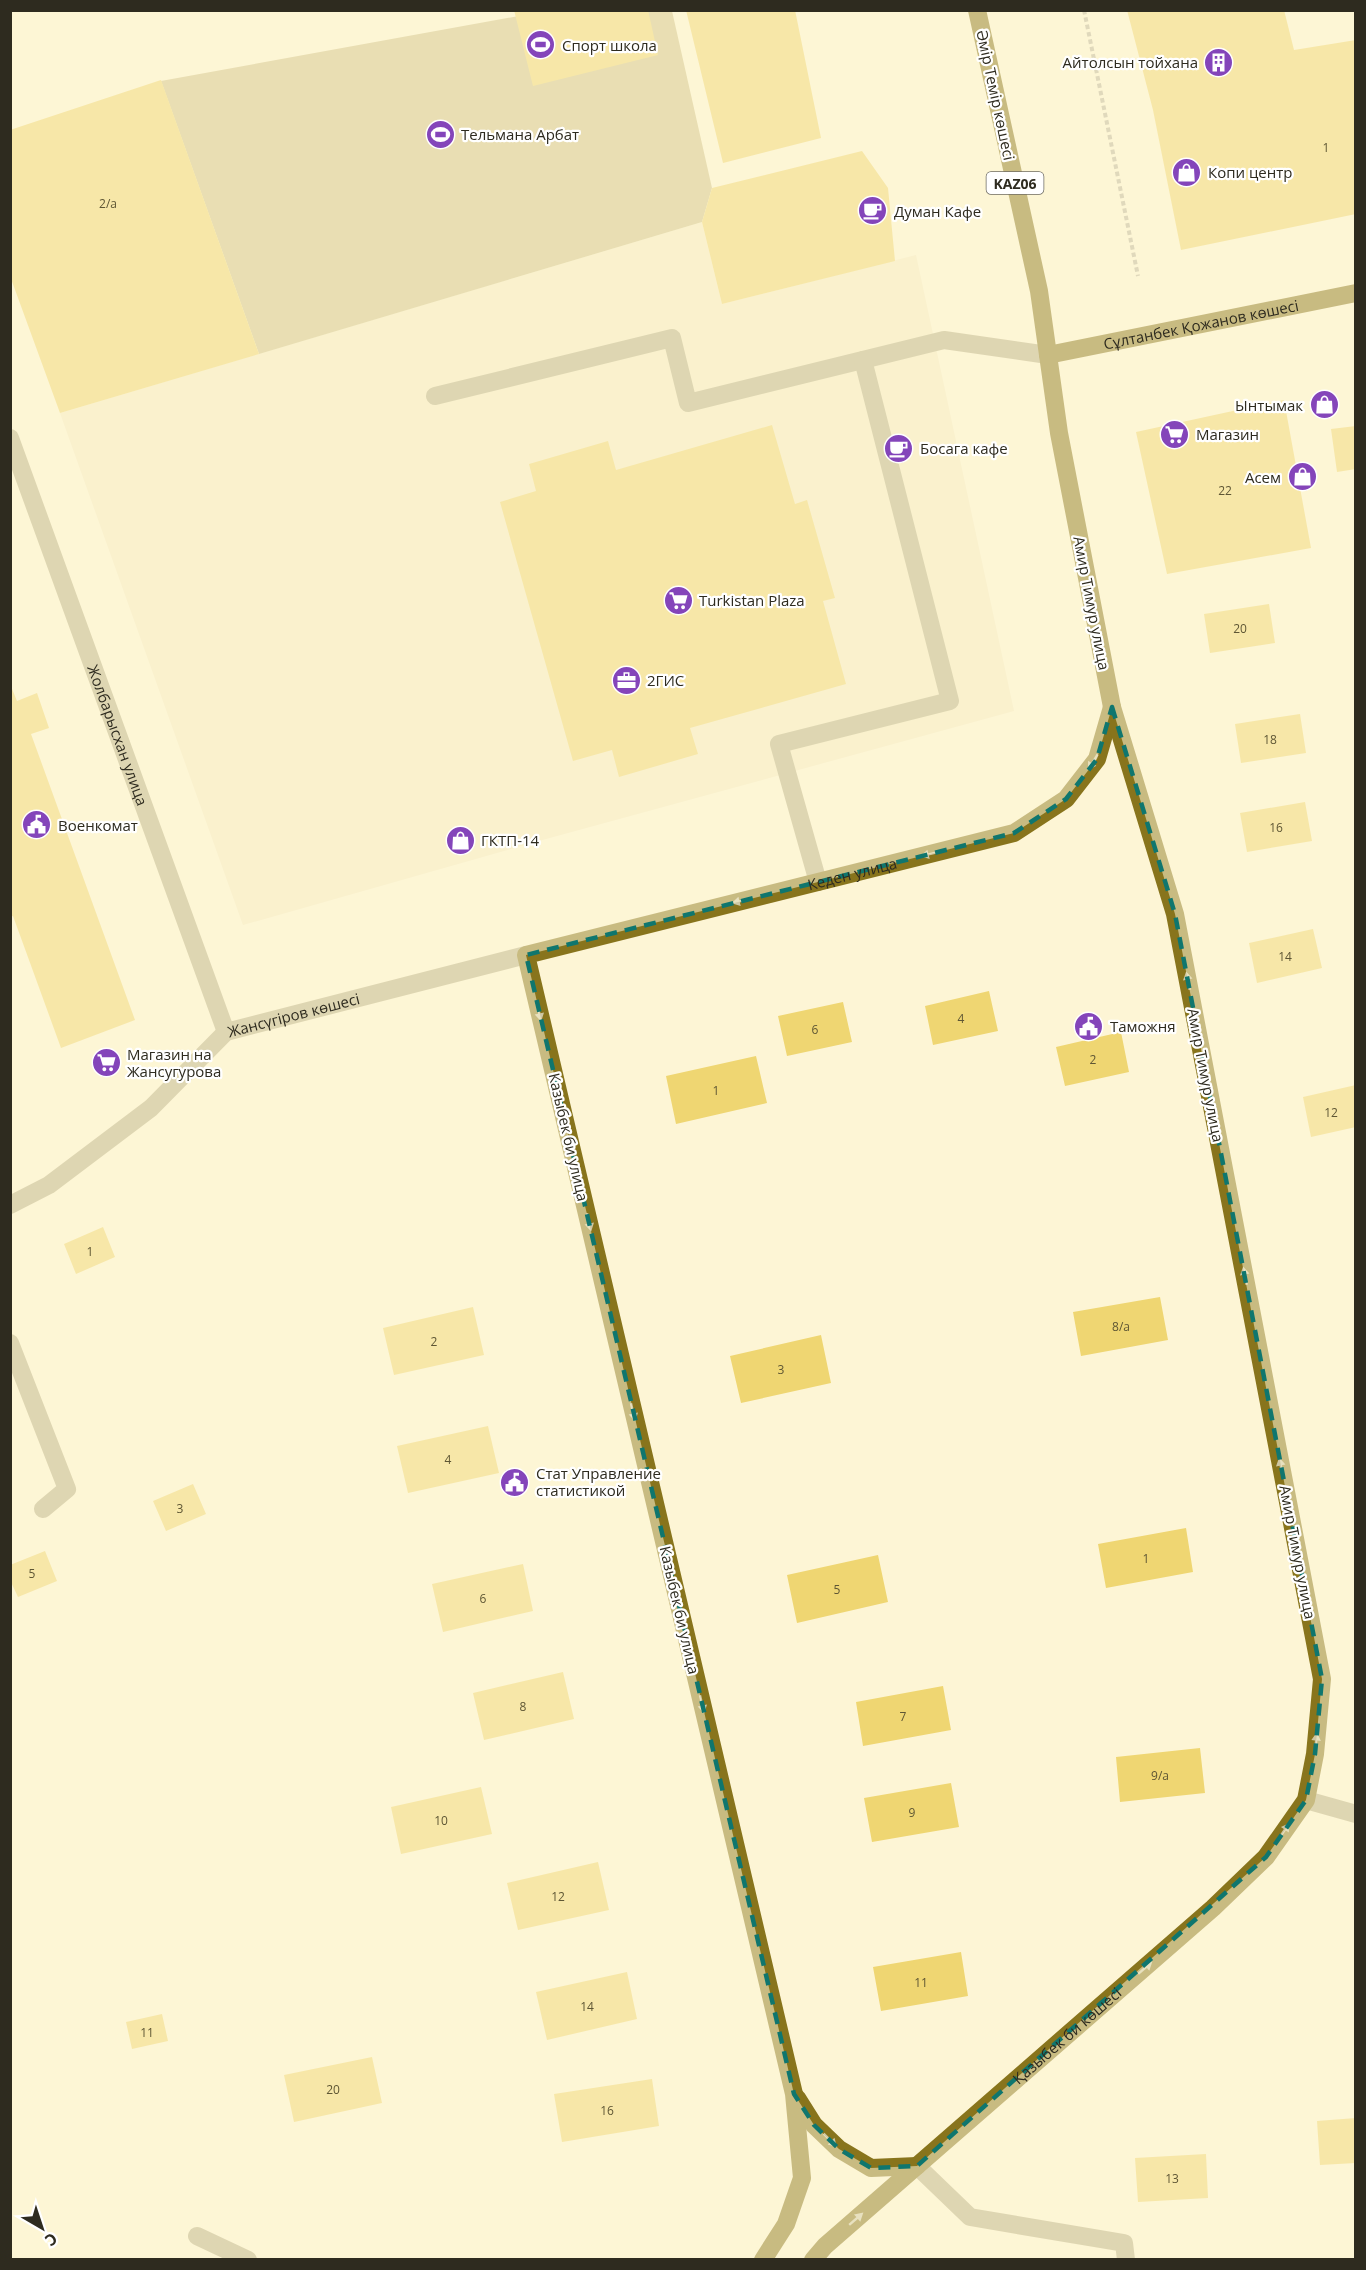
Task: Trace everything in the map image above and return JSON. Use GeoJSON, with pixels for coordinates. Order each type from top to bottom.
{"type":"FeatureCollection","features":[{"type":"Feature","properties":{"kind":"main road","name":"Әмір Темір көшесі"},"geometry":{"type":"LineString","coordinates":[[977,10],[1039,291],[1048,356]]}},
{"type":"Feature","properties":{"kind":"main road","name":"Сұлтанбек Қожанов көшесі"},"geometry":{"type":"LineString","coordinates":[[1048,356],[1356,293]]}},
{"type":"Feature","properties":{"kind":"main road","name":"Амир Тимур улица"},"geometry":{"type":"LineString","coordinates":[[1048,356],[1059,434],[1112,707],[1175,914],[1322,1679],[1315,1754],[1306,1800]]}},
{"type":"Feature","properties":{"kind":"main road","name":"Кеден улица"},"geometry":{"type":"LineString","coordinates":[[526,955],[1014,833],[1066,800],[1097,759],[1112,707]]}},
{"type":"Feature","properties":{"kind":"main road","name":"Казыбек би улица"},"geometry":{"type":"LineString","coordinates":[[526,955],[794,2094],[802,2178],[786,2224],[763,2259]]}},
{"type":"Feature","properties":{"kind":"main road","name":"Қазыбек би көшесі"},"geometry":{"type":"LineString","coordinates":[[813,2259],[825,2246],[1213,1908],[1266,1857],[1306,1800]]}},
{"type":"Feature","properties":{"kind":"main road"},"geometry":{"type":"LineString","coordinates":[[794,2094],[814,2125],[838,2149],[871,2168],[917,2166]]}},
{"type":"Feature","properties":{"kind":"street"},"geometry":{"type":"LineString","coordinates":[[435,396],[672,338],[688,403],[944,340],[1048,356]]}},
{"type":"Feature","properties":{"kind":"street"},"geometry":{"type":"LineString","coordinates":[[818,882],[779,744],[950,701],[863,360]]}},
{"type":"Feature","properties":{"kind":"street","name":"Жолбарысхан улица"},"geometry":{"type":"LineString","coordinates":[[10,438],[226,1032]]}},
{"type":"Feature","properties":{"kind":"street","name":"Жансүгіров көшесі"},"geometry":{"type":"LineString","coordinates":[[10,1205],[49,1185],[151,1108],[226,1032],[526,955]]}},
{"type":"Feature","properties":{"kind":"street"},"geometry":{"type":"LineString","coordinates":[[10,1343],[67,1489],[43,1509]]}},
{"type":"Feature","properties":{"kind":"street"},"geometry":{"type":"LineString","coordinates":[[1306,1800],[1356,1814]]}},
{"type":"Feature","properties":{"kind":"street"},"geometry":{"type":"LineString","coordinates":[[917,2166],[970,2217],[1124,2243],[1126,2259]]}},
{"type":"Feature","properties":{"kind":"street"},"geometry":{"type":"LineString","coordinates":[[197,2236],[248,2259]]}},
{"type":"Feature","properties":{"kind":"path"},"geometry":{"type":"LineString","coordinates":[[1084,10],[1138,276]]}},
{"type":"Feature","properties":{"kind":"highlighted area"},"geometry":{"type":"Polygon","coordinates":[[[1112,707],[1175,914],[1322,1679],[1315,1754],[1306,1800],[1266,1857],[917,2166],[871,2168],[839,2149],[814,2125],[794,2094],[526,955],[1014,833],[1066,799],[1097,759],[1112,707]]]}},
{"type":"Feature","properties":{"kind":"shaded area","name":"Тельмана Арбат"},"geometry":{"type":"Polygon","coordinates":[[[546,11],[672,11],[712,188],[702,222],[259,354],[161,81],[546,11]]]}},
{"type":"Feature","properties":{"kind":"shaded area"},"geometry":{"type":"Polygon","coordinates":[[[702,222],[722,304],[916,255],[1014,711],[546,839],[243,925],[60,413],[702,222]]]}},
{"type":"Feature","properties":{"kind":"building"},"geometry":{"type":"Polygon","coordinates":[[[514,10],[648,10],[658,55],[533,86],[514,10]]]}},
{"type":"Feature","properties":{"kind":"building"},"geometry":{"type":"Polygon","coordinates":[[[686,10],[795,10],[821,138],[723,163],[686,10]]]}},
{"type":"Feature","properties":{"kind":"building"},"geometry":{"type":"Polygon","coordinates":[[[1127,10],[1284,10],[1294,50],[1356,40],[1356,214],[1181,250],[1153,110],[1127,10]]]}},
{"type":"Feature","properties":{"kind":"building"},"geometry":{"type":"Polygon","coordinates":[[[161,80],[259,354],[60,413],[10,276],[10,130],[161,80]]]}},
{"type":"Feature","properties":{"kind":"building"},"geometry":{"type":"Polygon","coordinates":[[[862,151],[888,188],[895,261],[722,304],[702,222],[712,188],[862,151]]]}},
{"type":"Feature","properties":{"kind":"building"},"geometry":{"type":"Polygon","coordinates":[[[1284,400],[1311,548],[1167,574],[1136,432],[1284,400]]]}},
{"type":"Feature","properties":{"kind":"building","name":"Turkistan Plaza"},"geometry":{"type":"Polygon","coordinates":[[[772,425],[795,504],[807,500],[835,598],[823,601],[846,684],[690,728],[698,754],[619,777],[612,750],[573,761],[500,502],[536,491],[529,464],[608,441],[616,470],[772,425]]]}},
{"type":"Feature","properties":{"kind":"building"},"geometry":{"type":"Polygon","coordinates":[[[1356,426],[1356,469],[1337,472],[1331,429],[1356,426]]]}},
{"type":"Feature","properties":{"kind":"building"},"geometry":{"type":"Polygon","coordinates":[[[1269,604],[1275,643],[1210,653],[1204,614],[1269,604]]]}},
{"type":"Feature","properties":{"kind":"building","name":"Военкомат"},"geometry":{"type":"Polygon","coordinates":[[[10,684],[17,701],[37,693],[49,728],[31,734],[135,1020],[61,1048],[13,916],[10,917],[10,684]]]}},
{"type":"Feature","properties":{"kind":"building"},"geometry":{"type":"Polygon","coordinates":[[[1300,714],[1306,753],[1241,763],[1235,724],[1300,714]]]}},
{"type":"Feature","properties":{"kind":"building"},"geometry":{"type":"Polygon","coordinates":[[[1305,802],[1312,841],[1247,852],[1240,813],[1305,802]]]}},
{"type":"Feature","properties":{"kind":"building"},"geometry":{"type":"Polygon","coordinates":[[[1313,929],[1322,968],[1257,983],[1249,943],[1313,929]]]}},
{"type":"Feature","properties":{"kind":"building"},"geometry":{"type":"Polygon","coordinates":[[[989,991],[998,1031],[933,1045],[925,1006],[989,991]]]}},
{"type":"Feature","properties":{"kind":"building"},"geometry":{"type":"Polygon","coordinates":[[[843,1002],[852,1042],[787,1056],[778,1016],[843,1002]]]}},
{"type":"Feature","properties":{"kind":"building"},"geometry":{"type":"Polygon","coordinates":[[[1121,1032],[1129,1072],[1065,1086],[1056,1047],[1121,1032]]]}},
{"type":"Feature","properties":{"kind":"building"},"geometry":{"type":"Polygon","coordinates":[[[756,1056],[767,1103],[676,1124],[666,1076],[756,1056]]]}},
{"type":"Feature","properties":{"kind":"building"},"geometry":{"type":"Polygon","coordinates":[[[1356,1085],[1356,1127],[1311,1137],[1303,1097],[1356,1085]]]}},
{"type":"Feature","properties":{"kind":"building"},"geometry":{"type":"Polygon","coordinates":[[[103,1227],[115,1257],[76,1274],[64,1244],[103,1227]]]}},
{"type":"Feature","properties":{"kind":"building"},"geometry":{"type":"Polygon","coordinates":[[[1160,1297],[1168,1340],[1081,1356],[1073,1312],[1160,1297]]]}},
{"type":"Feature","properties":{"kind":"building"},"geometry":{"type":"Polygon","coordinates":[[[473,1307],[484,1355],[394,1375],[383,1328],[473,1307]]]}},
{"type":"Feature","properties":{"kind":"building"},"geometry":{"type":"Polygon","coordinates":[[[821,1335],[831,1383],[741,1403],[730,1356],[821,1335]]]}},
{"type":"Feature","properties":{"kind":"building"},"geometry":{"type":"Polygon","coordinates":[[[488,1426],[499,1473],[408,1493],[397,1446],[488,1426]]]}},
{"type":"Feature","properties":{"kind":"building"},"geometry":{"type":"Polygon","coordinates":[[[193,1484],[206,1514],[166,1531],[153,1501],[193,1484]]]}},
{"type":"Feature","properties":{"kind":"building"},"geometry":{"type":"Polygon","coordinates":[[[1186,1528],[1193,1572],[1106,1588],[1098,1544],[1186,1528]]]}},
{"type":"Feature","properties":{"kind":"building"},"geometry":{"type":"Polygon","coordinates":[[[45,1551],[57,1581],[18,1597],[10,1580],[10,1565],[45,1551]]]}},
{"type":"Feature","properties":{"kind":"building"},"geometry":{"type":"Polygon","coordinates":[[[878,1555],[888,1602],[797,1623],[787,1575],[878,1555]]]}},
{"type":"Feature","properties":{"kind":"building"},"geometry":{"type":"Polygon","coordinates":[[[523,1564],[533,1611],[443,1632],[432,1584],[523,1564]]]}},
{"type":"Feature","properties":{"kind":"building"},"geometry":{"type":"Polygon","coordinates":[[[563,1672],[574,1719],[484,1740],[473,1693],[563,1672]]]}},
{"type":"Feature","properties":{"kind":"building"},"geometry":{"type":"Polygon","coordinates":[[[943,1686],[951,1730],[863,1746],[856,1702],[943,1686]]]}},
{"type":"Feature","properties":{"kind":"building"},"geometry":{"type":"Polygon","coordinates":[[[1200,1748],[1205,1793],[1120,1802],[1116,1757],[1200,1748]]]}},
{"type":"Feature","properties":{"kind":"building"},"geometry":{"type":"Polygon","coordinates":[[[951,1783],[959,1827],[872,1842],[864,1798],[951,1783]]]}},
{"type":"Feature","properties":{"kind":"building"},"geometry":{"type":"Polygon","coordinates":[[[481,1787],[492,1834],[401,1854],[391,1807],[481,1787]]]}},
{"type":"Feature","properties":{"kind":"building"},"geometry":{"type":"Polygon","coordinates":[[[598,1862],[609,1910],[518,1930],[507,1883],[598,1862]]]}},
{"type":"Feature","properties":{"kind":"building"},"geometry":{"type":"Polygon","coordinates":[[[961,1952],[968,1996],[881,2011],[873,1967],[961,1952]]]}},
{"type":"Feature","properties":{"kind":"building"},"geometry":{"type":"Polygon","coordinates":[[[627,1972],[637,2019],[547,2040],[536,1992],[627,1972]]]}},
{"type":"Feature","properties":{"kind":"building"},"geometry":{"type":"Polygon","coordinates":[[[162,2014],[168,2041],[132,2049],[126,2022],[162,2014]]]}},
{"type":"Feature","properties":{"kind":"building"},"geometry":{"type":"Polygon","coordinates":[[[372,2057],[382,2103],[294,2122],[284,2075],[372,2057]]]}},
{"type":"Feature","properties":{"kind":"building"},"geometry":{"type":"Polygon","coordinates":[[[652,2079],[659,2126],[562,2142],[554,2094],[652,2079]]]}},
{"type":"Feature","properties":{"kind":"building"},"geometry":{"type":"Polygon","coordinates":[[[1356,2118],[1356,2163],[1320,2165],[1317,2121],[1356,2118]]]}},
{"type":"Feature","properties":{"kind":"building"},"geometry":{"type":"Polygon","coordinates":[[[1206,2154],[1208,2198],[1138,2202],[1135,2158],[1206,2154]]]}},
{"type":"Feature","properties":{"kind":"place","name":"Спорт школа"},"geometry":{"type":"Point","coordinates":[541,45]}},
{"type":"Feature","properties":{"kind":"place","name":"Айтолсын тойхана"},"geometry":{"type":"Point","coordinates":[1219,62]}},
{"type":"Feature","properties":{"kind":"place","name":"Тельмана Арбат"},"geometry":{"type":"Point","coordinates":[440,134]}},
{"type":"Feature","properties":{"kind":"place","name":"Копи центр"},"geometry":{"type":"Point","coordinates":[1187,172]}},
{"type":"Feature","properties":{"kind":"place","name":"Думан Кафе"},"geometry":{"type":"Point","coordinates":[873,211]}},
{"type":"Feature","properties":{"kind":"place","name":"Ынтымак"},"geometry":{"type":"Point","coordinates":[1324,405]}},
{"type":"Feature","properties":{"kind":"place","name":"Магазин"},"geometry":{"type":"Point","coordinates":[1175,434]}},
{"type":"Feature","properties":{"kind":"place","name":"Босага кафе"},"geometry":{"type":"Point","coordinates":[899,448]}},
{"type":"Feature","properties":{"kind":"place","name":"Асем"},"geometry":{"type":"Point","coordinates":[1302,477]}},
{"type":"Feature","properties":{"kind":"place","name":"Turkistan Plaza"},"geometry":{"type":"Point","coordinates":[678,600]}},
{"type":"Feature","properties":{"kind":"place","name":"2ГИС"},"geometry":{"type":"Point","coordinates":[626,680]}},
{"type":"Feature","properties":{"kind":"place","name":"Военкомат"},"geometry":{"type":"Point","coordinates":[37,825]}},
{"type":"Feature","properties":{"kind":"place","name":"ГКТП-14"},"geometry":{"type":"Point","coordinates":[460,840]}},
{"type":"Feature","properties":{"kind":"place","name":"Таможня"},"geometry":{"type":"Point","coordinates":[1089,1026]}},
{"type":"Feature","properties":{"kind":"place","name":"Магазин на Жансугурова"},"geometry":{"type":"Point","coordinates":[106,1063]}},
{"type":"Feature","properties":{"kind":"place","name":"Стат Управление статистикой"},"geometry":{"type":"Point","coordinates":[515,1482]}}]}
